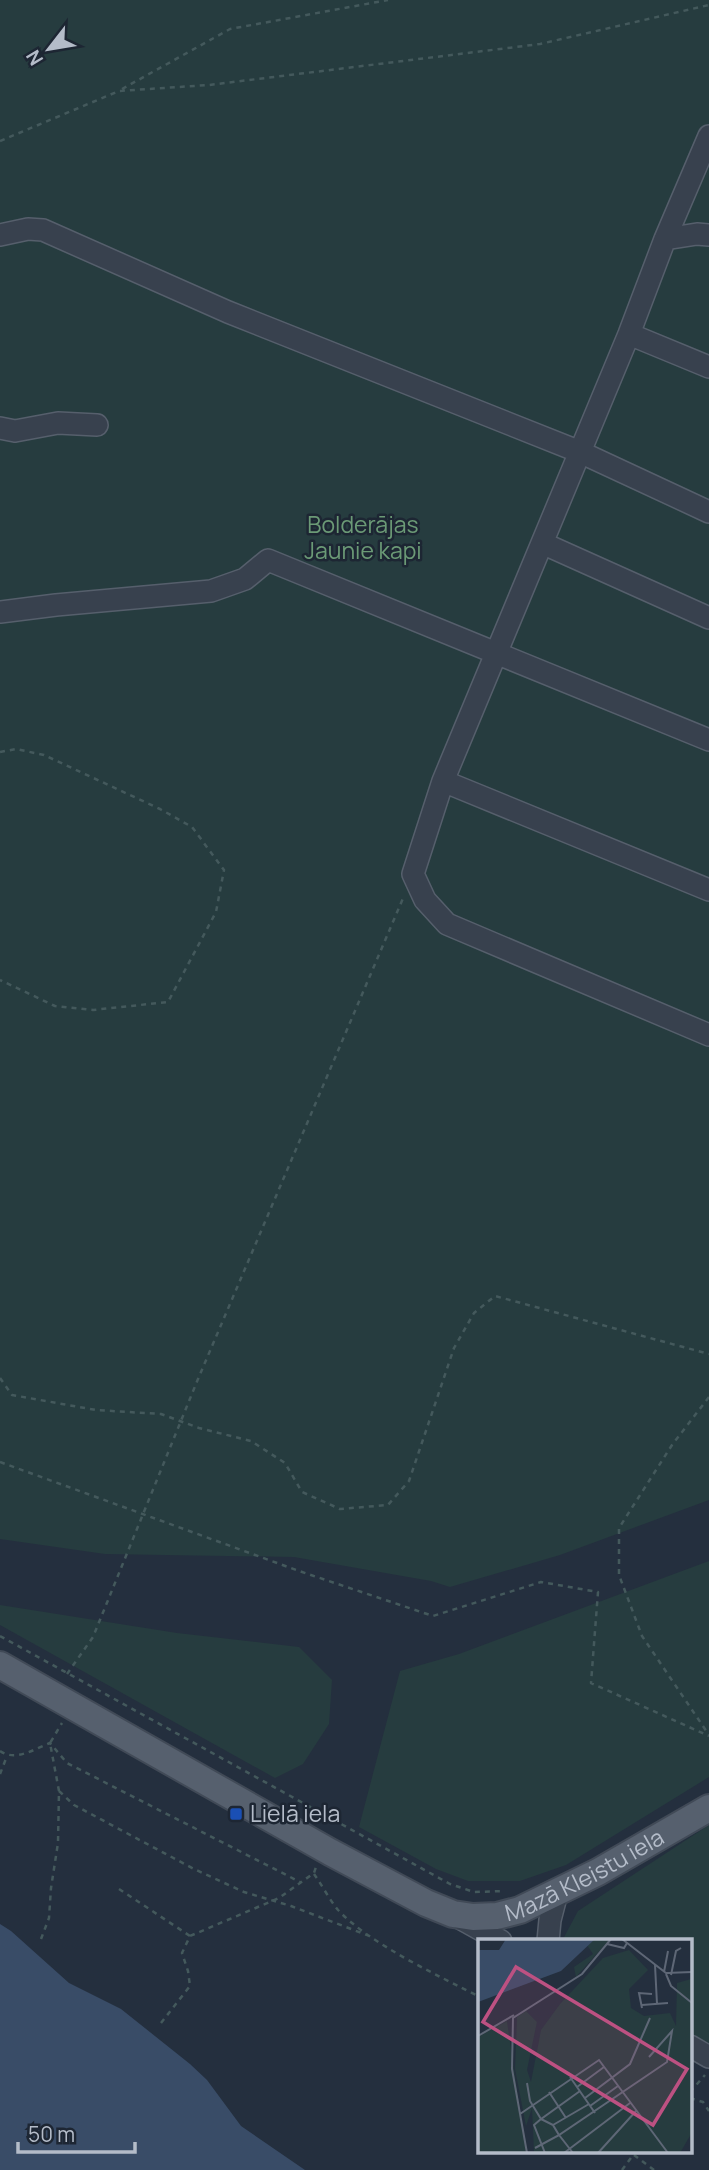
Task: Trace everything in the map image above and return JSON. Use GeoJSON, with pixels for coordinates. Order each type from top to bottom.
{"type":"FeatureCollection","features":[{"type":"Feature","properties":{"kind":"main road"},"geometry":{"type":"LineString","coordinates":[[0,1665],[323,1847],[426,1903],[453,1914]]}},
{"type":"Feature","properties":{"kind":"main road","name":"Mazā Kleistu iela"},"geometry":{"type":"LineString","coordinates":[[453,1914],[497,1916],[520,1910],[598,1872],[709,1808]]}},
{"type":"Feature","properties":{"kind":"street"},"geometry":{"type":"LineString","coordinates":[[709,136],[443,781],[413,874],[425,900],[447,924],[709,1035]]}},
{"type":"Feature","properties":{"kind":"street"},"geometry":{"type":"LineString","coordinates":[[0,235],[28,229],[43,230],[228,312],[580,452],[709,512]]}},
{"type":"Feature","properties":{"kind":"street"},"geometry":{"type":"LineString","coordinates":[[666,239],[697,234],[709,235]]}},
{"type":"Feature","properties":{"kind":"street"},"geometry":{"type":"LineString","coordinates":[[629,334],[709,367]]}},
{"type":"Feature","properties":{"kind":"street"},"geometry":{"type":"LineString","coordinates":[[0,428],[15,431],[58,423],[97,425]]}},
{"type":"Feature","properties":{"kind":"street"},"geometry":{"type":"LineString","coordinates":[[542,542],[709,618]]}},
{"type":"Feature","properties":{"kind":"street"},"geometry":{"type":"LineString","coordinates":[[0,612],[211,591],[245,579],[268,560],[709,740]]}},
{"type":"Feature","properties":{"kind":"street"},"geometry":{"type":"LineString","coordinates":[[443,781],[709,890]]}},
{"type":"Feature","properties":{"kind":"street"},"geometry":{"type":"LineString","coordinates":[[548,1939],[557,1894]]}},
{"type":"Feature","properties":{"kind":"street"},"geometry":{"type":"LineString","coordinates":[[453,1914],[497,1939]]}},
{"type":"Feature","properties":{"kind":"street"},"geometry":{"type":"LineString","coordinates":[[692,2047],[709,2057]]}},
{"type":"Feature","properties":{"kind":"path"},"geometry":{"type":"LineString","coordinates":[[0,141],[119,91],[230,29],[388,0]]}},
{"type":"Feature","properties":{"kind":"path"},"geometry":{"type":"LineString","coordinates":[[119,91],[209,85],[540,44],[709,5]]}},
{"type":"Feature","properties":{"kind":"path"},"geometry":{"type":"LineString","coordinates":[[0,752],[16,749],[44,755],[160,809],[192,827],[224,870],[216,912],[168,1002],[93,1010],[55,1006],[0,980]]}},
{"type":"Feature","properties":{"kind":"path"},"geometry":{"type":"LineString","coordinates":[[67,1674],[93,1637],[198,1379],[413,874]]}},
{"type":"Feature","properties":{"kind":"path"},"geometry":{"type":"LineString","coordinates":[[0,1378],[12,1395],[96,1410],[161,1414],[199,1428],[251,1441],[285,1463],[302,1492],[340,1509],[388,1505],[409,1481],[454,1348],[474,1313],[495,1296],[709,1354]]}},
{"type":"Feature","properties":{"kind":"path"},"geometry":{"type":"LineString","coordinates":[[709,1398],[672,1445],[619,1528],[619,1575],[642,1636],[709,1735]]}},
{"type":"Feature","properties":{"kind":"path"},"geometry":{"type":"LineString","coordinates":[[0,1462],[299,1571],[433,1616],[541,1583],[598,1592],[591,1683],[709,1735]]}},
{"type":"Feature","properties":{"kind":"path"},"geometry":{"type":"LineString","coordinates":[[0,1636],[450,1884],[474,1892],[514,1890]]}},
{"type":"Feature","properties":{"kind":"path"},"geometry":{"type":"LineString","coordinates":[[0,1751],[7,1756],[16,1756],[50,1743],[73,1705]]}},
{"type":"Feature","properties":{"kind":"path"},"geometry":{"type":"LineString","coordinates":[[41,1940],[50,1918],[51,1888],[58,1843],[59,1791],[50,1743]]}},
{"type":"Feature","properties":{"kind":"path"},"geometry":{"type":"LineString","coordinates":[[50,1743],[67,1763],[300,1882]]}},
{"type":"Feature","properties":{"kind":"path"},"geometry":{"type":"LineString","coordinates":[[0,1774],[7,1756]]}},
{"type":"Feature","properties":{"kind":"path"},"geometry":{"type":"LineString","coordinates":[[59,1791],[74,1805],[194,1869],[244,1892],[372,1937]]}},
{"type":"Feature","properties":{"kind":"path"},"geometry":{"type":"LineString","coordinates":[[301,1811],[305,1803]]}},
{"type":"Feature","properties":{"kind":"path"},"geometry":{"type":"LineString","coordinates":[[161,2023],[190,1986],[182,1953],[190,1936],[272,1900],[314,1873],[323,1847]]}},
{"type":"Feature","properties":{"kind":"path"},"geometry":{"type":"LineString","coordinates":[[314,1873],[338,1909],[372,1937],[423,1968],[478,1996]]}},
{"type":"Feature","properties":{"kind":"path"},"geometry":{"type":"LineString","coordinates":[[119,1889],[190,1936]]}},
{"type":"Feature","properties":{"kind":"path"},"geometry":{"type":"LineString","coordinates":[[692,2090],[709,2069]]}},
{"type":"Feature","properties":{"kind":"path"},"geometry":{"type":"LineString","coordinates":[[692,2099],[702,2102],[709,2111]]}},
{"type":"Feature","properties":{"kind":"path"},"geometry":{"type":"LineString","coordinates":[[622,2170],[636,2152]]}},
{"type":"Feature","properties":{"kind":"path"},"geometry":{"type":"LineString","coordinates":[[634,2155],[654,2170]]}},
{"type":"Feature","properties":{"kind":"green space","name":"Bolderājas Jaunie kapi"},"geometry":{"type":"Polygon","coordinates":[[[0,0],[709,0],[709,1500],[560,1555],[450,1587],[431,1581],[294,1557],[105,1554],[0,1539],[0,0]]]}},
{"type":"Feature","properties":{"kind":"green space"},"geometry":{"type":"Polygon","coordinates":[[[709,1561],[709,1777],[566,1865],[520,1881],[468,1881],[436,1869],[359,1827],[400,1671],[459,1654],[709,1561]]]}},
{"type":"Feature","properties":{"kind":"green space"},"geometry":{"type":"Polygon","coordinates":[[[0,1605],[177,1633],[299,1647],[332,1680],[329,1724],[303,1764],[275,1778],[0,1625],[0,1605]]]}},
{"type":"Feature","properties":{"kind":"green space"},"geometry":{"type":"Polygon","coordinates":[[[709,1825],[709,2044],[692,2034],[692,1939],[563,1939],[578,1911],[709,1825]]]}},
{"type":"Feature","properties":{"kind":"water"},"geometry":{"type":"Polygon","coordinates":[[[0,1924],[69,1983],[121,2009],[190,2064],[207,2080],[241,2126],[305,2170],[0,2170],[0,1924]]]}},
{"type":"Feature","properties":{"kind":"place","name":"Lielā iela"},"geometry":{"type":"Point","coordinates":[236,1814]}}]}
